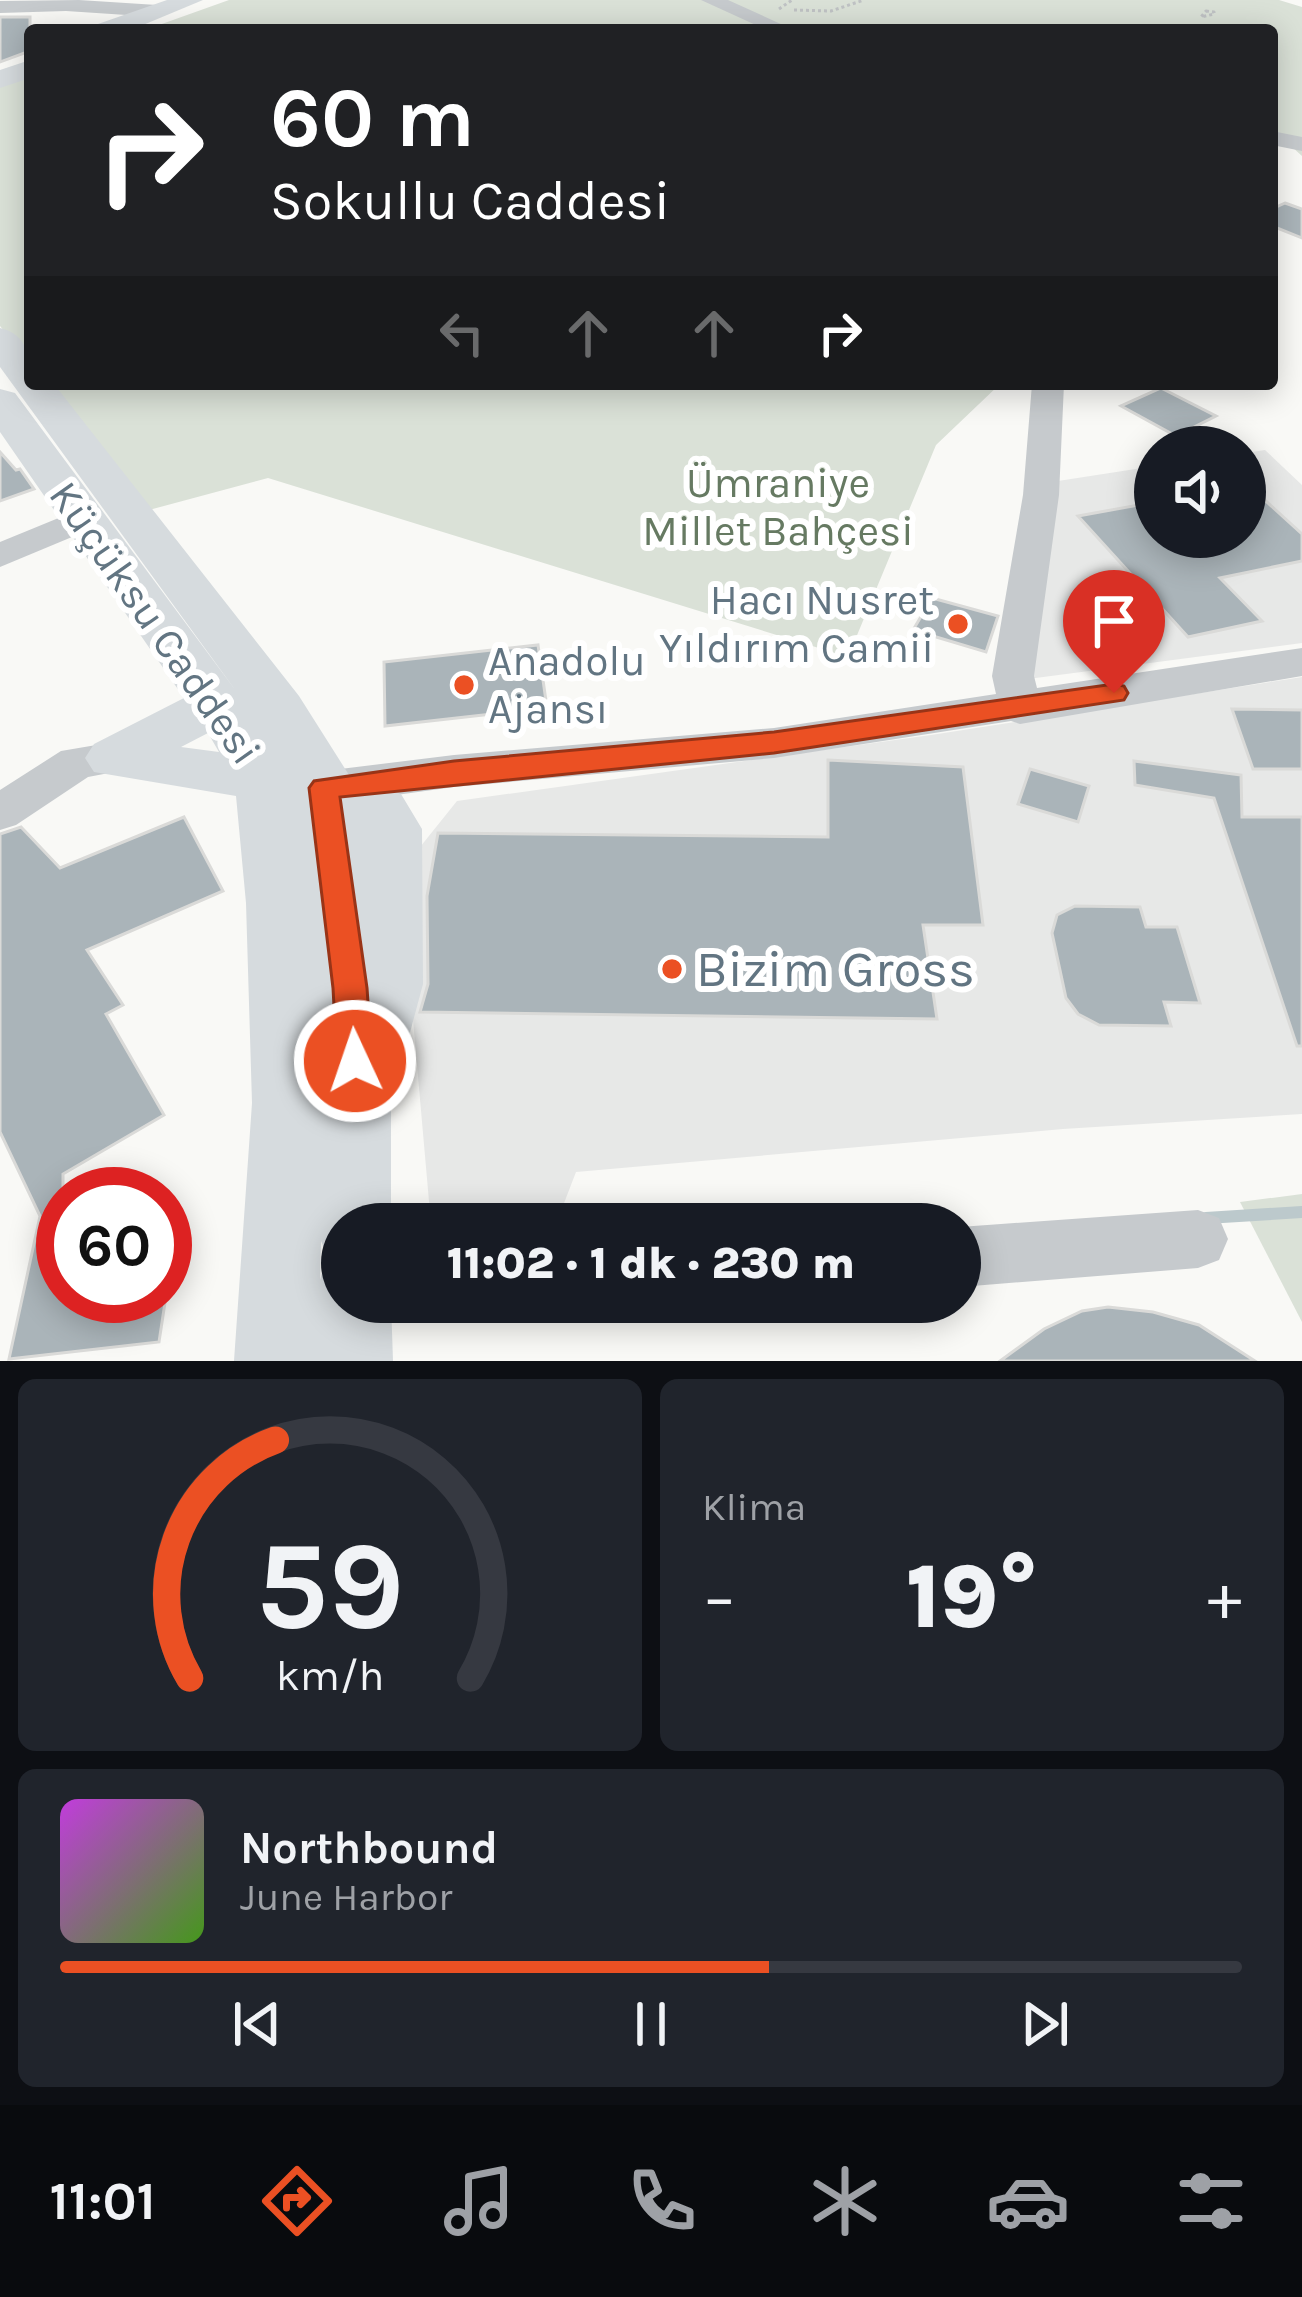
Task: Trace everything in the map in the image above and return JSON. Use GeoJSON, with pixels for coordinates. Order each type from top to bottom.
{"type":"FeatureCollection","features":[{"type":"Feature","properties":{"kind":"main road"},"geometry":{"type":"LineString","coordinates":[[125,24],[217,0]]}},
{"type":"Feature","properties":{"kind":"main road"},"geometry":{"type":"LineString","coordinates":[[145,24],[174,9]]}},
{"type":"Feature","properties":{"kind":"main road","name":"Küçüksu Caddesi"},"geometry":{"type":"LineString","coordinates":[[0,340],[24,373]]}},
{"type":"Feature","properties":{"kind":"main road","name":"Küçüksu Caddesi"},"geometry":{"type":"LineString","coordinates":[[35,390],[217,704],[285,791],[350,988],[357,1099],[353,1203]]}},
{"type":"Feature","properties":{"kind":"main road","name":"Küçüksu Caddesi"},"geometry":{"type":"LineString","coordinates":[[0,402],[279,709],[285,791],[288,1103],[276,1361]]}},
{"type":"Feature","properties":{"kind":"main road"},"geometry":{"type":"LineString","coordinates":[[114,758],[217,704]]}},
{"type":"Feature","properties":{"kind":"main road"},"geometry":{"type":"LineString","coordinates":[[114,758],[285,791],[364,800],[380,810],[392,829],[389,984],[357,1099]]}},
{"type":"Feature","properties":{"kind":"main road"},"geometry":{"type":"LineString","coordinates":[[350,1323],[351,1361]]}},
{"type":"Feature","properties":{"kind":"street"},"geometry":{"type":"LineString","coordinates":[[711,0],[747,24]]}},
{"type":"Feature","properties":{"kind":"street"},"geometry":{"type":"LineString","coordinates":[[0,28],[66,5]]}},
{"type":"Feature","properties":{"kind":"street"},"geometry":{"type":"LineString","coordinates":[[0,7],[174,9]]}},
{"type":"Feature","properties":{"kind":"street"},"geometry":{"type":"LineString","coordinates":[[757,24],[787,20]]}},
{"type":"Feature","properties":{"kind":"street"},"geometry":{"type":"LineString","coordinates":[[1020,709],[1013,676],[1040,496],[1048,390]]}},
{"type":"Feature","properties":{"kind":"street"},"geometry":{"type":"LineString","coordinates":[[0,556],[102,512]]}},
{"type":"Feature","properties":{"kind":"street"},"geometry":{"type":"LineString","coordinates":[[285,791],[774,742],[1020,709],[1302,662]]}},
{"type":"Feature","properties":{"kind":"street"},"geometry":{"type":"LineString","coordinates":[[3,806],[77,763],[114,758]]}},
{"type":"Feature","properties":{"kind":"street"},"geometry":{"type":"LineString","coordinates":[[392,829],[454,771]]}},
{"type":"Feature","properties":{"kind":"street"},"geometry":{"type":"LineString","coordinates":[[981,1256],[1198,1239]]}},
{"type":"Feature","properties":{"kind":"path"},"geometry":{"type":"LineString","coordinates":[[787,20],[864,0]]}},
{"type":"Feature","properties":{"kind":"path"},"geometry":{"type":"LineString","coordinates":[[1201,17],[1202,24]]}},
{"type":"Feature","properties":{"kind":"shaded area"},"geometry":{"type":"Polygon","coordinates":[[[1266,451],[1302,485],[1302,643],[1028,679],[1058,481],[1134,469],[1134,558],[1266,558],[1266,451]]]}},
{"type":"Feature","properties":{"kind":"shaded area"},"geometry":{"type":"Polygon","coordinates":[[[1302,677],[1302,1114],[1063,1129],[576,1172],[564,1203],[429,1203],[400,872],[457,801],[1302,677]]]}},
{"type":"Feature","properties":{"kind":"green space"},"geometry":{"type":"Polygon","coordinates":[[[229,0],[1279,0],[1302,7],[1302,156],[1291,146],[1278,143],[1278,24],[162,24],[229,0]]]}},
{"type":"Feature","properties":{"kind":"green space"},"geometry":{"type":"Polygon","coordinates":[[[24,73],[24,356],[0,326],[0,82],[24,73]]]}},
{"type":"Feature","properties":{"kind":"green space","name":"Ümraniye Millet Bahçesi"},"geometry":{"type":"Polygon","coordinates":[[[52,390],[994,390],[936,445],[848,657],[268,478],[149,510],[52,390]]]}},
{"type":"Feature","properties":{"kind":"green space"},"geometry":{"type":"Polygon","coordinates":[[[1302,1194],[1302,1322],[1240,1202],[1302,1194]]]}},
{"type":"Feature","properties":{"kind":"building"},"geometry":{"type":"Polygon","coordinates":[[[0,17],[30,17],[30,24],[24,24],[24,53],[0,62],[0,17]]]}},
{"type":"Feature","properties":{"kind":"building"},"geometry":{"type":"Polygon","coordinates":[[[1285,203],[1302,209],[1302,238],[1278,228],[1278,206],[1285,203]]]}},
{"type":"Feature","properties":{"kind":"building"},"geometry":{"type":"Polygon","coordinates":[[[1165,390],[1216,416],[1196,426],[1158,426],[1121,406],[1165,390]]]}},
{"type":"Feature","properties":{"kind":"building"},"geometry":{"type":"Polygon","coordinates":[[[0,452],[20,469],[34,489],[0,501],[0,452]]]}},
{"type":"Feature","properties":{"kind":"building"},"geometry":{"type":"Polygon","coordinates":[[[1266,501],[1302,534],[1302,561],[1220,578],[1262,621],[1188,637],[1078,516],[1134,506],[1134,558],[1266,558],[1266,501]]]}},
{"type":"Feature","properties":{"kind":"building","name":"Hacı Nusret Yıldırım Camii"},"geometry":{"type":"Polygon","coordinates":[[[932,598],[998,616],[986,652],[913,630],[932,598]]]}},
{"type":"Feature","properties":{"kind":"building","name":"Anadolu Ajansı"},"geometry":{"type":"Polygon","coordinates":[[[538,645],[547,708],[385,726],[384,662],[538,645]]]}},
{"type":"Feature","properties":{"kind":"building"},"geometry":{"type":"Polygon","coordinates":[[[1232,709],[1302,710],[1302,769],[1253,769],[1232,709]]]}},
{"type":"Feature","properties":{"kind":"building","name":"Bizim Gross"},"geometry":{"type":"Polygon","coordinates":[[[828,760],[963,767],[983,925],[923,925],[937,1019],[420,1012],[428,984],[427,896],[438,833],[828,837],[828,760]]]}},
{"type":"Feature","properties":{"kind":"building"},"geometry":{"type":"Polygon","coordinates":[[[1134,761],[1241,775],[1242,817],[1302,817],[1302,1046],[1297,1046],[1214,798],[1135,785],[1134,761]]]}},
{"type":"Feature","properties":{"kind":"building"},"geometry":{"type":"Polygon","coordinates":[[[1030,769],[1089,786],[1078,822],[1018,804],[1030,769]]]}},
{"type":"Feature","properties":{"kind":"building"},"geometry":{"type":"Polygon","coordinates":[[[184,817],[223,891],[87,950],[123,1005],[106,1014],[164,1115],[75,1167],[36,1167],[36,1208],[0,1132],[0,834],[21,827],[60,868],[184,817]]]}},
{"type":"Feature","properties":{"kind":"building"},"geometry":{"type":"Polygon","coordinates":[[[1075,906],[1140,907],[1146,927],[1177,927],[1200,1003],[1164,1002],[1171,1026],[1099,1025],[1078,1014],[1066,998],[1052,933],[1057,915],[1075,906]]]}},
{"type":"Feature","properties":{"kind":"building"},"geometry":{"type":"Polygon","coordinates":[[[36,1234],[36,1323],[162,1323],[159,1342],[9,1359],[36,1234]]]}},
{"type":"Feature","properties":{"kind":"building"},"geometry":{"type":"Polygon","coordinates":[[[1108,1307],[1153,1312],[1199,1325],[1255,1361],[1000,1361],[1044,1329],[1082,1311],[1108,1307]]]}},
{"type":"Feature","properties":{"kind":"waterway"},"geometry":{"type":"LineString","coordinates":[[1206,1218],[1302,1212]]}},
{"type":"Feature","properties":{"kind":"place","name":"Hacı Nusret Yıldırım Camii"},"geometry":{"type":"Point","coordinates":[958,624]}},
{"type":"Feature","properties":{"kind":"place","name":"Anadolu Ajansı"},"geometry":{"type":"Point","coordinates":[464,685]}},
{"type":"Feature","properties":{"kind":"place","name":"Bizim Gross"},"geometry":{"type":"Point","coordinates":[672,969]}},
{"type":"Feature","properties":{"kind":"route"},"geometry":{"type":"LineString","coordinates":[[355,1061],[324,788],[454,771],[774,742],[1114,693]]}}]}
